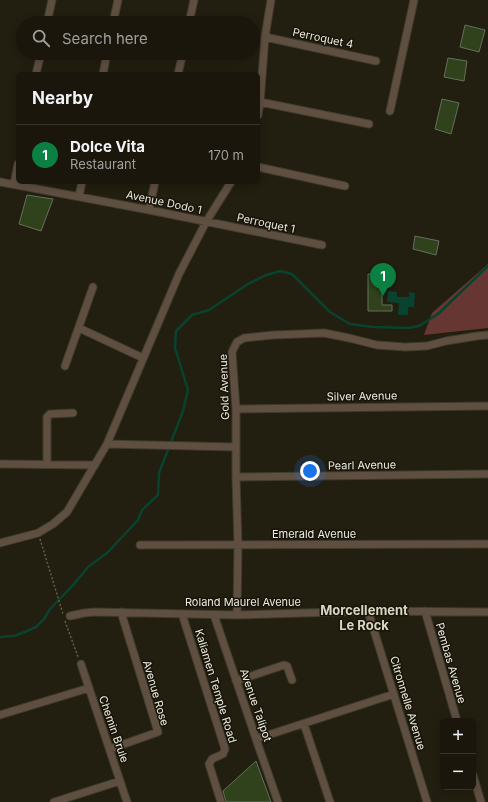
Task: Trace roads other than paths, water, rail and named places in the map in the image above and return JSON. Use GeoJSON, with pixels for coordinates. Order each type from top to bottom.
{"type":"FeatureCollection","features":[{"type":"Feature","properties":{"kind":"street"},"geometry":{"type":"LineString","coordinates":[[49,16],[52,0]]}},
{"type":"Feature","properties":{"kind":"street"},"geometry":{"type":"LineString","coordinates":[[115,16],[118,0]]}},
{"type":"Feature","properties":{"kind":"street"},"geometry":{"type":"LineString","coordinates":[[191,16],[194,0]]}},
{"type":"Feature","properties":{"kind":"street"},"geometry":{"type":"LineString","coordinates":[[269,0],[260,102],[369,124]]}},
{"type":"Feature","properties":{"kind":"street"},"geometry":{"type":"LineString","coordinates":[[390,111],[414,0]]}},
{"type":"Feature","properties":{"kind":"street","name":"Perroquet 4"},"geometry":{"type":"LineString","coordinates":[[265,37],[376,61]]}},
{"type":"Feature","properties":{"kind":"street"},"geometry":{"type":"LineString","coordinates":[[36,72],[39,60]]}},
{"type":"Feature","properties":{"kind":"street"},"geometry":{"type":"LineString","coordinates":[[103,72],[106,60]]}},
{"type":"Feature","properties":{"kind":"street"},"geometry":{"type":"LineString","coordinates":[[178,72],[181,60]]}},
{"type":"Feature","properties":{"kind":"street"},"geometry":{"type":"LineString","coordinates":[[260,167],[345,186]]}},
{"type":"Feature","properties":{"kind":"street"},"geometry":{"type":"LineString","coordinates":[[14,184],[16,174]]}},
{"type":"Feature","properties":{"kind":"street","name":"Avenue Dodo 1"},"geometry":{"type":"LineString","coordinates":[[0,182],[79,196],[206,222]]}},
{"type":"Feature","properties":{"kind":"street"},"geometry":{"type":"LineString","coordinates":[[79,196],[82,184]]}},
{"type":"Feature","properties":{"kind":"street"},"geometry":{"type":"LineString","coordinates":[[149,210],[155,184]]}},
{"type":"Feature","properties":{"kind":"street"},"geometry":{"type":"LineString","coordinates":[[0,543],[38,533],[53,524],[67,512],[107,444],[179,274],[206,222],[230,184]]}},
{"type":"Feature","properties":{"kind":"street","name":"Perroquet 1"},"geometry":{"type":"LineString","coordinates":[[206,222],[322,245]]}},
{"type":"Feature","properties":{"kind":"street"},"geometry":{"type":"LineString","coordinates":[[65,366],[93,287]]}},
{"type":"Feature","properties":{"kind":"street"},"geometry":{"type":"LineString","coordinates":[[79,328],[143,358]]}},
{"type":"Feature","properties":{"kind":"street","name":"Gold Avenue"},"geometry":{"type":"LineString","coordinates":[[237,615],[238,545],[236,409],[232,352],[237,342],[244,338],[273,335],[324,333],[377,344],[405,347],[426,346],[446,341],[488,335]]}},
{"type":"Feature","properties":{"kind":"street","name":"Silver Avenue"},"geometry":{"type":"LineString","coordinates":[[236,409],[488,406]]}},
{"type":"Feature","properties":{"kind":"street"},"geometry":{"type":"LineString","coordinates":[[47,464],[47,417],[50,414],[73,413]]}},
{"type":"Feature","properties":{"kind":"street"},"geometry":{"type":"LineString","coordinates":[[107,444],[236,447]]}},
{"type":"Feature","properties":{"kind":"street"},"geometry":{"type":"LineString","coordinates":[[0,464],[95,465]]}},
{"type":"Feature","properties":{"kind":"street","name":"Pearl Avenue"},"geometry":{"type":"LineString","coordinates":[[236,477],[488,474]]}},
{"type":"Feature","properties":{"kind":"street","name":"Emerald Avenue"},"geometry":{"type":"LineString","coordinates":[[140,545],[488,544]]}},
{"type":"Feature","properties":{"kind":"street","name":"Roland Maurel Avenue"},"geometry":{"type":"LineString","coordinates":[[67,619],[90,613],[120,612],[237,615],[368,611],[488,612]]}},
{"type":"Feature","properties":{"kind":"street","name":"Citronnelle Avenue"},"geometry":{"type":"LineString","coordinates":[[368,611],[427,802]]}},
{"type":"Feature","properties":{"kind":"street","name":"Pembas Avenue"},"geometry":{"type":"LineString","coordinates":[[425,611],[456,718]]}},
{"type":"Feature","properties":{"kind":"street","name":"Avenue Rose"},"geometry":{"type":"LineString","coordinates":[[110,749],[158,732],[120,612]]}},
{"type":"Feature","properties":{"kind":"street","name":"Kaliamen Temple Road"},"geometry":{"type":"LineString","coordinates":[[182,614],[225,749],[223,754],[212,759],[209,764],[221,802]]}},
{"type":"Feature","properties":{"kind":"street","name":"Avenue Talipot"},"geometry":{"type":"LineString","coordinates":[[214,615],[278,802]]}},
{"type":"Feature","properties":{"kind":"street","name":"Chemin Brule"},"geometry":{"type":"LineString","coordinates":[[81,664],[127,802]]}},
{"type":"Feature","properties":{"kind":"street"},"geometry":{"type":"LineString","coordinates":[[236,681],[284,665],[286,666],[292,680]]}},
{"type":"Feature","properties":{"kind":"street"},"geometry":{"type":"LineString","coordinates":[[0,715],[88,688]]}},
{"type":"Feature","properties":{"kind":"street"},"geometry":{"type":"LineString","coordinates":[[256,740],[394,694]]}},
{"type":"Feature","properties":{"kind":"street"},"geometry":{"type":"LineString","coordinates":[[304,724],[330,802]]}},
{"type":"Feature","properties":{"kind":"street"},"geometry":{"type":"LineString","coordinates":[[54,802],[120,781]]}},
{"type":"Feature","properties":{"kind":"street"},"geometry":{"type":"LineString","coordinates":[[476,785],[481,802]]}},
{"type":"Feature","properties":{"kind":"waterway"},"geometry":{"type":"LineString","coordinates":[[0,637],[14,636],[36,627],[44,619],[50,609],[88,567],[107,553],[138,520],[142,510],[158,495],[159,473],[183,411],[188,390],[175,348],[176,331],[192,315],[209,310],[248,284],[264,276],[280,271],[292,274],[330,312],[350,324],[373,327],[408,328],[419,326],[438,314],[488,266]]}},
{"type":"Feature","properties":{"kind":"place","name":"Dolce Vita"},"geometry":{"type":"Point","coordinates":[383,296]}},
{"type":"Feature","properties":{"kind":"district","name":"Morcellement Le Rock"},"geometry":{"type":"Point","coordinates":[364,618]}}]}
